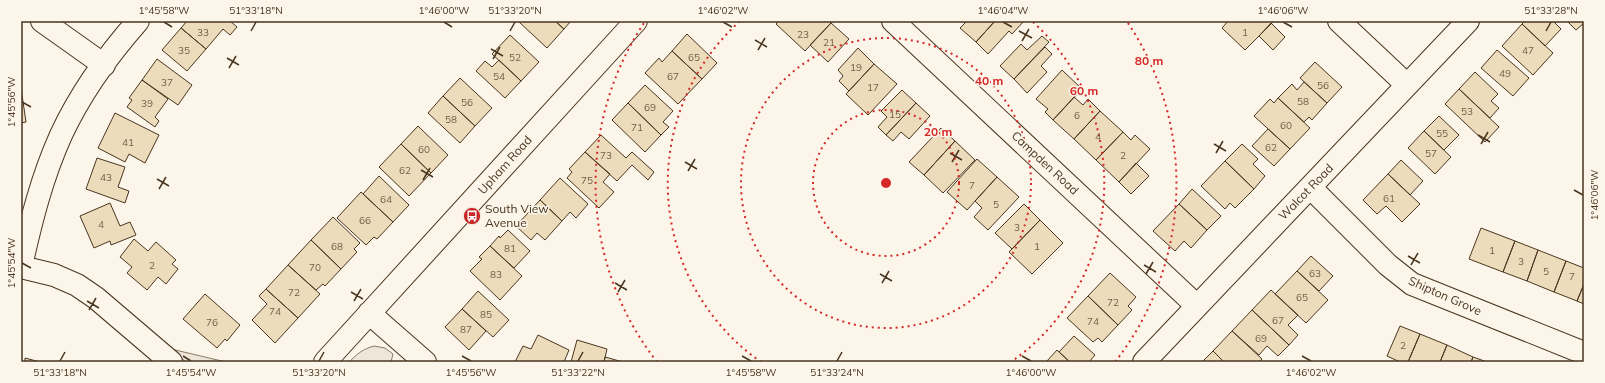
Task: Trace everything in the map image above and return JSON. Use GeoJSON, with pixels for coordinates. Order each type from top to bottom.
{"type":"FeatureCollection","features":[{"type":"Feature","properties":{"kind":"street"},"geometry":{"type":"LineString","coordinates":[[42,21],[104,66]]}},
{"type":"Feature","properties":{"kind":"street"},"geometry":{"type":"LineString","coordinates":[[138,21],[79,100],[56,148],[35,207],[21,267],[66,279],[87,291],[171,362]]}},
{"type":"Feature","properties":{"kind":"street","name":"Upham Road"},"geometry":{"type":"LineString","coordinates":[[325,362],[636,21]]}},
{"type":"Feature","properties":{"kind":"street","name":"Campden Road"},"geometry":{"type":"LineString","coordinates":[[893,21],[1197,306]]}},
{"type":"Feature","properties":{"kind":"street"},"geometry":{"type":"LineString","coordinates":[[1339,21],[1407,85]]}},
{"type":"Feature","properties":{"kind":"street","name":"Walcot Road"},"geometry":{"type":"LineString","coordinates":[[1144,362],[1311,188],[1468,21]]}},
{"type":"Feature","properties":{"kind":"street","name":"Shipton Grove"},"geometry":{"type":"LineString","coordinates":[[1311,188],[1388,265],[1412,284],[1584,353]]}},
{"type":"Feature","properties":{"kind":"street"},"geometry":{"type":"LineString","coordinates":[[369,313],[425,362]]}},
{"type":"Feature","properties":{"kind":"shaded area"},"geometry":{"type":"Polygon","coordinates":[[[374,346],[385,348],[393,354],[391,362],[349,362],[360,352],[374,346]]]}},
{"type":"Feature","properties":{"kind":"shaded area"},"geometry":{"type":"Polygon","coordinates":[[[171,349],[226,362],[186,362],[171,349]]]}},
{"type":"Feature","properties":{"kind":"building"},"geometry":{"type":"Polygon","coordinates":[[[187,21],[230,21],[237,27],[230,35],[223,29],[206,49],[181,28],[187,21]]]}},
{"type":"Feature","properties":{"kind":"building"},"geometry":{"type":"Polygon","coordinates":[[[518,21],[555,21],[564,29],[547,48],[518,21]]]}},
{"type":"Feature","properties":{"kind":"building"},"geometry":{"type":"Polygon","coordinates":[[[555,21],[571,21],[564,29],[555,21]]]}},
{"type":"Feature","properties":{"kind":"building"},"geometry":{"type":"Polygon","coordinates":[[[779,21],[829,21],[831,23],[805,51],[776,24],[779,21]]]}},
{"type":"Feature","properties":{"kind":"building"},"geometry":{"type":"Polygon","coordinates":[[[967,21],[995,21],[976,42],[960,28],[967,21]]]}},
{"type":"Feature","properties":{"kind":"building"},"geometry":{"type":"Polygon","coordinates":[[[995,21],[1024,21],[1012,34],[1009,31],[988,54],[976,42],[995,21]]]}},
{"type":"Feature","properties":{"kind":"building"},"geometry":{"type":"Polygon","coordinates":[[[1228,21],[1274,21],[1245,50],[1222,28],[1228,21]]]}},
{"type":"Feature","properties":{"kind":"building"},"geometry":{"type":"Polygon","coordinates":[[[1525,21],[1553,21],[1561,29],[1545,46],[1522,24],[1525,21]]]}},
{"type":"Feature","properties":{"kind":"building"},"geometry":{"type":"Polygon","coordinates":[[[1567,21],[1584,21],[1584,23],[1576,30],[1567,21]]]}},
{"type":"Feature","properties":{"kind":"building"},"geometry":{"type":"Polygon","coordinates":[[[831,23],[849,39],[828,62],[810,45],[831,23]]]}},
{"type":"Feature","properties":{"kind":"building"},"geometry":{"type":"Polygon","coordinates":[[[1271,23],[1285,37],[1273,50],[1259,36],[1271,23]]]}},
{"type":"Feature","properties":{"kind":"building"},"geometry":{"type":"Polygon","coordinates":[[[1522,24],[1553,53],[1533,75],[1502,46],[1522,24]]]}},
{"type":"Feature","properties":{"kind":"building"},"geometry":{"type":"Polygon","coordinates":[[[181,28],[206,49],[187,71],[162,50],[181,28]]]}},
{"type":"Feature","properties":{"kind":"building"},"geometry":{"type":"Polygon","coordinates":[[[687,34],[717,63],[702,79],[672,51],[687,34]]]}},
{"type":"Feature","properties":{"kind":"building"},"geometry":{"type":"Polygon","coordinates":[[[510,35],[539,62],[521,81],[492,54],[510,35]]]}},
{"type":"Feature","properties":{"kind":"building"},"geometry":{"type":"Polygon","coordinates":[[[1042,36],[1049,42],[1014,79],[1000,66],[1021,44],[1027,50],[1042,36]]]}},
{"type":"Feature","properties":{"kind":"building"},"geometry":{"type":"Polygon","coordinates":[[[1045,47],[1052,54],[1041,66],[1047,72],[1027,93],[1014,79],[1045,47]]]}},
{"type":"Feature","properties":{"kind":"building"},"geometry":{"type":"Polygon","coordinates":[[[858,48],[874,64],[849,91],[839,81],[843,76],[838,70],[858,48]]]}},
{"type":"Feature","properties":{"kind":"building"},"geometry":{"type":"Polygon","coordinates":[[[1497,50],[1529,78],[1513,96],[1481,68],[1497,50]]]}},
{"type":"Feature","properties":{"kind":"building"},"geometry":{"type":"Polygon","coordinates":[[[672,51],[702,79],[678,104],[645,73],[659,58],[662,62],[672,51]]]}},
{"type":"Feature","properties":{"kind":"building"},"geometry":{"type":"Polygon","coordinates":[[[157,59],[192,85],[178,105],[142,80],[157,59]]]}},
{"type":"Feature","properties":{"kind":"building"},"geometry":{"type":"Polygon","coordinates":[[[499,60],[521,81],[505,98],[476,71],[485,61],[492,67],[499,60]]]}},
{"type":"Feature","properties":{"kind":"building"},"geometry":{"type":"Polygon","coordinates":[[[1315,62],[1342,87],[1327,103],[1300,78],[1315,62]]]}},
{"type":"Feature","properties":{"kind":"building"},"geometry":{"type":"Polygon","coordinates":[[[874,64],[897,84],[868,115],[846,94],[874,64]]]}},
{"type":"Feature","properties":{"kind":"building"},"geometry":{"type":"Polygon","coordinates":[[[1062,70],[1082,89],[1053,120],[1045,112],[1048,109],[1036,99],[1062,70]]]}},
{"type":"Feature","properties":{"kind":"building"},"geometry":{"type":"Polygon","coordinates":[[[1475,72],[1498,94],[1491,101],[1499,108],[1490,118],[1459,89],[1475,72]]]}},
{"type":"Feature","properties":{"kind":"building"},"geometry":{"type":"Polygon","coordinates":[[[460,78],[492,108],[475,126],[443,96],[460,78]]]}},
{"type":"Feature","properties":{"kind":"building"},"geometry":{"type":"Polygon","coordinates":[[[142,80],[168,99],[155,117],[159,121],[155,127],[127,107],[132,100],[129,98],[142,80]]]}},
{"type":"Feature","properties":{"kind":"building"},"geometry":{"type":"Polygon","coordinates":[[[1304,82],[1327,103],[1312,120],[1309,117],[1304,122],[1278,98],[1292,84],[1297,90],[1304,82]]]}},
{"type":"Feature","properties":{"kind":"building"},"geometry":{"type":"Polygon","coordinates":[[[645,85],[673,111],[663,122],[669,127],[661,135],[628,103],[645,85]]]}},
{"type":"Feature","properties":{"kind":"building"},"geometry":{"type":"Polygon","coordinates":[[[21,88],[26,122],[21,123],[21,88]]]}},
{"type":"Feature","properties":{"kind":"building"},"geometry":{"type":"Polygon","coordinates":[[[1459,89],[1499,127],[1485,142],[1445,104],[1459,89]]]}},
{"type":"Feature","properties":{"kind":"building"},"geometry":{"type":"Polygon","coordinates":[[[902,90],[916,103],[886,135],[878,127],[887,117],[881,111],[902,90]]]}},
{"type":"Feature","properties":{"kind":"building"},"geometry":{"type":"Polygon","coordinates":[[[443,96],[475,126],[460,143],[428,113],[443,96]]]}},
{"type":"Feature","properties":{"kind":"building"},"geometry":{"type":"Polygon","coordinates":[[[1074,97],[1083,105],[1088,99],[1100,111],[1074,139],[1053,120],[1074,97]]]}},
{"type":"Feature","properties":{"kind":"building"},"geometry":{"type":"Polygon","coordinates":[[[1278,98],[1310,128],[1290,149],[1254,116],[1270,99],[1274,103],[1278,98]]]}},
{"type":"Feature","properties":{"kind":"building"},"geometry":{"type":"Polygon","coordinates":[[[628,103],[661,135],[645,152],[612,120],[628,103]]]}},
{"type":"Feature","properties":{"kind":"building"},"geometry":{"type":"Polygon","coordinates":[[[916,103],[930,116],[909,139],[901,132],[893,141],[886,135],[916,103]]]}},
{"type":"Feature","properties":{"kind":"building"},"geometry":{"type":"Polygon","coordinates":[[[1100,111],[1123,132],[1096,160],[1074,139],[1100,111]]]}},
{"type":"Feature","properties":{"kind":"building"},"geometry":{"type":"Polygon","coordinates":[[[115,113],[159,135],[145,163],[129,154],[125,162],[98,148],[115,113]]]}},
{"type":"Feature","properties":{"kind":"building"},"geometry":{"type":"Polygon","coordinates":[[[1439,116],[1459,135],[1444,150],[1424,131],[1439,116]]]}},
{"type":"Feature","properties":{"kind":"building"},"geometry":{"type":"Polygon","coordinates":[[[418,126],[448,155],[431,173],[401,144],[418,126]]]}},
{"type":"Feature","properties":{"kind":"building"},"geometry":{"type":"Polygon","coordinates":[[[941,128],[955,141],[924,175],[909,162],[941,128]]]}},
{"type":"Feature","properties":{"kind":"building"},"geometry":{"type":"Polygon","coordinates":[[[1268,129],[1290,149],[1274,166],[1252,146],[1268,129]]]}},
{"type":"Feature","properties":{"kind":"building"},"geometry":{"type":"Polygon","coordinates":[[[1424,131],[1451,157],[1435,174],[1408,148],[1424,131]]]}},
{"type":"Feature","properties":{"kind":"building"},"geometry":{"type":"Polygon","coordinates":[[[1123,132],[1131,140],[1135,135],[1150,149],[1119,182],[1096,160],[1123,132]]]}},
{"type":"Feature","properties":{"kind":"building"},"geometry":{"type":"Polygon","coordinates":[[[601,135],[626,158],[632,152],[654,172],[648,180],[632,165],[617,181],[585,152],[601,135]]]}},
{"type":"Feature","properties":{"kind":"building"},"geometry":{"type":"Polygon","coordinates":[[[955,141],[975,160],[943,193],[924,175],[955,141]]]}},
{"type":"Feature","properties":{"kind":"building"},"geometry":{"type":"Polygon","coordinates":[[[401,144],[431,173],[409,196],[379,167],[401,144]]]}},
{"type":"Feature","properties":{"kind":"building"},"geometry":{"type":"Polygon","coordinates":[[[1242,144],[1258,159],[1253,164],[1265,176],[1254,189],[1225,161],[1242,144]]]}},
{"type":"Feature","properties":{"kind":"building"},"geometry":{"type":"Polygon","coordinates":[[[585,152],[610,174],[603,182],[614,192],[599,208],[567,178],[572,172],[569,169],[585,152]]]}},
{"type":"Feature","properties":{"kind":"building"},"geometry":{"type":"Polygon","coordinates":[[[97,158],[125,167],[118,187],[129,191],[125,203],[86,189],[97,158]]]}},
{"type":"Feature","properties":{"kind":"building"},"geometry":{"type":"Polygon","coordinates":[[[977,159],[997,177],[967,210],[947,192],[977,159]]]}},
{"type":"Feature","properties":{"kind":"building"},"geometry":{"type":"Polygon","coordinates":[[[1401,160],[1423,181],[1410,195],[1388,174],[1401,160]]]}},
{"type":"Feature","properties":{"kind":"building"},"geometry":{"type":"Polygon","coordinates":[[[1225,161],[1254,189],[1235,208],[1230,203],[1225,209],[1201,186],[1225,161]]]}},
{"type":"Feature","properties":{"kind":"building"},"geometry":{"type":"Polygon","coordinates":[[[1136,163],[1149,176],[1131,194],[1119,182],[1136,163]]]}},
{"type":"Feature","properties":{"kind":"building"},"geometry":{"type":"Polygon","coordinates":[[[1388,174],[1420,204],[1402,222],[1386,206],[1377,214],[1363,200],[1388,174]]]}},
{"type":"Feature","properties":{"kind":"building"},"geometry":{"type":"Polygon","coordinates":[[[379,176],[409,205],[393,222],[363,194],[379,176]]]}},
{"type":"Feature","properties":{"kind":"building"},"geometry":{"type":"Polygon","coordinates":[[[997,177],[1019,197],[988,230],[974,217],[982,208],[975,201],[997,177]]]}},
{"type":"Feature","properties":{"kind":"building"},"geometry":{"type":"Polygon","coordinates":[[[560,178],[588,204],[576,218],[570,212],[562,221],[540,200],[560,178]]]}},
{"type":"Feature","properties":{"kind":"building"},"geometry":{"type":"Polygon","coordinates":[[[1192,189],[1221,216],[1207,230],[1179,204],[1192,189]]]}},
{"type":"Feature","properties":{"kind":"building"},"geometry":{"type":"Polygon","coordinates":[[[361,192],[393,222],[377,239],[374,237],[366,245],[337,218],[361,192]]]}},
{"type":"Feature","properties":{"kind":"building"},"geometry":{"type":"Polygon","coordinates":[[[540,200],[562,221],[545,240],[537,233],[531,240],[516,226],[540,200]]]}},
{"type":"Feature","properties":{"kind":"building"},"geometry":{"type":"Polygon","coordinates":[[[110,203],[120,226],[130,222],[136,235],[111,245],[110,241],[94,248],[80,216],[110,203]]]}},
{"type":"Feature","properties":{"kind":"building"},"geometry":{"type":"Polygon","coordinates":[[[1024,204],[1040,220],[1012,249],[995,233],[1024,204]]]}},
{"type":"Feature","properties":{"kind":"building"},"geometry":{"type":"Polygon","coordinates":[[[1179,204],[1207,230],[1191,248],[1184,241],[1175,251],[1153,231],[1179,204]]]}},
{"type":"Feature","properties":{"kind":"building"},"geometry":{"type":"Polygon","coordinates":[[[333,217],[360,243],[354,249],[357,252],[341,269],[311,240],[333,217]]]}},
{"type":"Feature","properties":{"kind":"building"},"geometry":{"type":"Polygon","coordinates":[[[1040,220],[1063,243],[1032,274],[1009,252],[1040,220]]]}},
{"type":"Feature","properties":{"kind":"building"},"geometry":{"type":"Polygon","coordinates":[[[1481,228],[1515,241],[1503,272],[1469,259],[1481,228]]]}},
{"type":"Feature","properties":{"kind":"building"},"geometry":{"type":"Polygon","coordinates":[[[508,230],[530,251],[514,268],[490,246],[499,236],[500,238],[508,230]]]}},
{"type":"Feature","properties":{"kind":"building"},"geometry":{"type":"Polygon","coordinates":[[[134,239],[148,251],[156,242],[176,260],[172,264],[178,269],[166,284],[158,277],[147,290],[127,273],[132,267],[120,257],[134,239]]]}},
{"type":"Feature","properties":{"kind":"building"},"geometry":{"type":"Polygon","coordinates":[[[311,240],[341,269],[325,286],[323,284],[316,290],[288,265],[311,240]]]}},
{"type":"Feature","properties":{"kind":"building"},"geometry":{"type":"Polygon","coordinates":[[[1515,241],[1538,250],[1527,281],[1503,272],[1515,241]]]}},
{"type":"Feature","properties":{"kind":"building"},"geometry":{"type":"Polygon","coordinates":[[[490,246],[522,276],[500,300],[470,271],[482,259],[479,257],[490,246]]]}},
{"type":"Feature","properties":{"kind":"building"},"geometry":{"type":"Polygon","coordinates":[[[1538,250],[1566,261],[1554,292],[1527,281],[1538,250]]]}},
{"type":"Feature","properties":{"kind":"building"},"geometry":{"type":"Polygon","coordinates":[[[1311,256],[1333,276],[1319,291],[1297,271],[1311,256]]]}},
{"type":"Feature","properties":{"kind":"building"},"geometry":{"type":"Polygon","coordinates":[[[1566,261],[1584,268],[1584,284],[1577,301],[1554,292],[1566,261]]]}},
{"type":"Feature","properties":{"kind":"building"},"geometry":{"type":"Polygon","coordinates":[[[288,265],[320,294],[298,318],[266,289],[288,265]]]}},
{"type":"Feature","properties":{"kind":"building"},"geometry":{"type":"Polygon","coordinates":[[[1297,271],[1328,300],[1306,323],[1275,294],[1297,271]]]}},
{"type":"Feature","properties":{"kind":"building"},"geometry":{"type":"Polygon","coordinates":[[[1110,273],[1136,297],[1128,306],[1132,310],[1118,325],[1088,296],[1110,273]]]}},
{"type":"Feature","properties":{"kind":"building"},"geometry":{"type":"Polygon","coordinates":[[[1584,284],[1584,304],[1577,301],[1584,284]]]}},
{"type":"Feature","properties":{"kind":"building"},"geometry":{"type":"Polygon","coordinates":[[[266,289],[298,318],[275,343],[252,320],[267,304],[259,296],[266,289]]]}},
{"type":"Feature","properties":{"kind":"building"},"geometry":{"type":"Polygon","coordinates":[[[1271,290],[1298,315],[1288,325],[1298,335],[1289,345],[1252,310],[1271,290]]]}},
{"type":"Feature","properties":{"kind":"building"},"geometry":{"type":"Polygon","coordinates":[[[478,291],[509,320],[493,337],[462,309],[478,291]]]}},
{"type":"Feature","properties":{"kind":"building"},"geometry":{"type":"Polygon","coordinates":[[[205,294],[240,325],[227,341],[225,339],[217,348],[183,319],[205,294]]]}},
{"type":"Feature","properties":{"kind":"building"},"geometry":{"type":"Polygon","coordinates":[[[1088,296],[1118,325],[1102,342],[1098,338],[1093,342],[1067,318],[1088,296]]]}},
{"type":"Feature","properties":{"kind":"building"},"geometry":{"type":"Polygon","coordinates":[[[462,309],[486,331],[469,350],[445,327],[462,309]]]}},
{"type":"Feature","properties":{"kind":"building"},"geometry":{"type":"Polygon","coordinates":[[[1252,310],[1289,345],[1278,356],[1267,346],[1259,355],[1232,331],[1252,310]]]}},
{"type":"Feature","properties":{"kind":"building"},"geometry":{"type":"Polygon","coordinates":[[[1400,326],[1420,334],[1408,362],[1400,362],[1387,356],[1400,326]]]}},
{"type":"Feature","properties":{"kind":"building"},"geometry":{"type":"Polygon","coordinates":[[[1232,331],[1262,359],[1259,362],[1224,362],[1213,351],[1232,331]]]}},
{"type":"Feature","properties":{"kind":"building"},"geometry":{"type":"Polygon","coordinates":[[[1420,334],[1447,345],[1440,362],[1408,362],[1420,334]]]}},
{"type":"Feature","properties":{"kind":"building"},"geometry":{"type":"Polygon","coordinates":[[[538,335],[569,350],[564,362],[515,362],[523,346],[531,349],[538,335]]]}},
{"type":"Feature","properties":{"kind":"building"},"geometry":{"type":"Polygon","coordinates":[[[1074,336],[1095,355],[1089,362],[1070,362],[1059,352],[1074,336]]]}},
{"type":"Feature","properties":{"kind":"building"},"geometry":{"type":"Polygon","coordinates":[[[577,340],[607,349],[604,362],[571,362],[577,340]]]}},
{"type":"Feature","properties":{"kind":"building"},"geometry":{"type":"Polygon","coordinates":[[[1447,345],[1473,357],[1471,362],[1440,362],[1447,345]]]}},
{"type":"Feature","properties":{"kind":"building"},"geometry":{"type":"Polygon","coordinates":[[[1057,350],[1059,352],[1070,362],[1046,362],[1057,350]]]}},
{"type":"Feature","properties":{"kind":"building"},"geometry":{"type":"Polygon","coordinates":[[[1213,351],[1224,362],[1202,362],[1213,351]]]}},
{"type":"Feature","properties":{"kind":"building"},"geometry":{"type":"Polygon","coordinates":[[[605,357],[623,362],[604,362],[605,357]]]}},
{"type":"Feature","properties":{"kind":"building"},"geometry":{"type":"Polygon","coordinates":[[[1473,357],[1487,362],[1471,362],[1473,357]]]}},
{"type":"Feature","properties":{"kind":"building"},"geometry":{"type":"Polygon","coordinates":[[[25,358],[40,362],[25,362],[25,358]]]}},
{"type":"Feature","properties":{"kind":"place","name":"South View Avenue"},"geometry":{"type":"Point","coordinates":[472,216]}}]}
